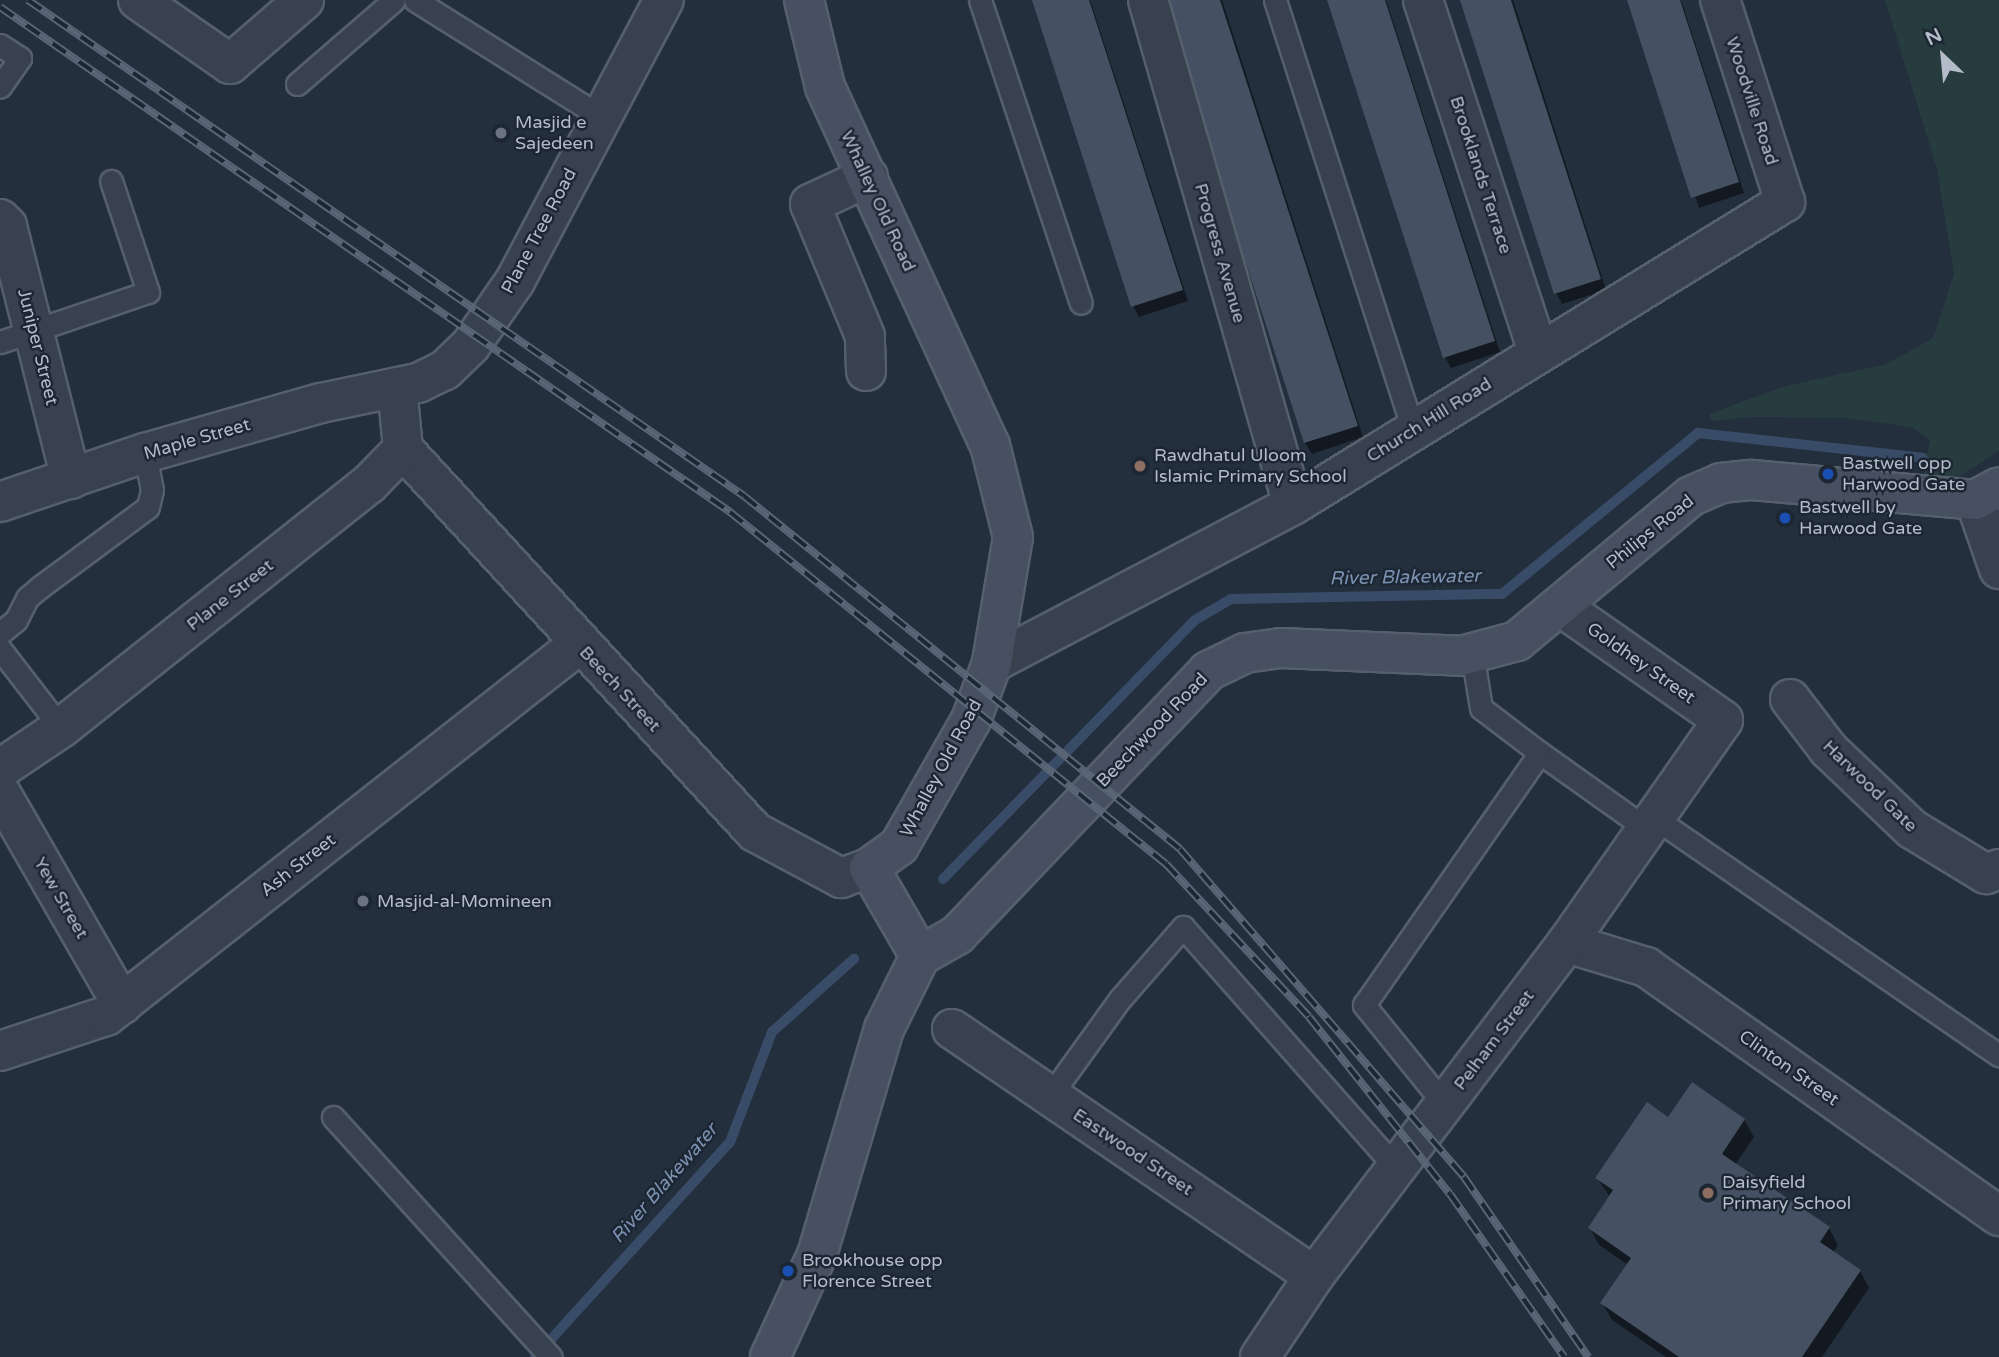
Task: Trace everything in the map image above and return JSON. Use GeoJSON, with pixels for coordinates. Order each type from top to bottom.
{"type":"FeatureCollection","features":[{"type":"Feature","properties":{"kind":"street"},"geometry":{"type":"LineString","coordinates":[[138,0],[230,64],[304,0]]}},
{"type":"Feature","properties":{"kind":"street","name":"Plane Tree Road"},"geometry":{"type":"LineString","coordinates":[[397,387],[445,370],[470,346],[515,281],[600,116],[664,0]]}},
{"type":"Feature","properties":{"kind":"street","name":"Whalley Old Road"},"geometry":{"type":"LineString","coordinates":[[804,0],[825,88],[990,445],[1013,537],[992,663],[971,720],[899,846],[869,868]]}},
{"type":"Feature","properties":{"kind":"street","name":"Progress Avenue"},"geometry":{"type":"LineString","coordinates":[[1148,0],[1293,505]]}},
{"type":"Feature","properties":{"kind":"street","name":"Brooklands Terrace"},"geometry":{"type":"LineString","coordinates":[[1423,0],[1538,351]]}},
{"type":"Feature","properties":{"kind":"street","name":"Woodville Road"},"geometry":{"type":"LineString","coordinates":[[1720,0],[1785,202]]}},
{"type":"Feature","properties":{"kind":"street"},"geometry":{"type":"LineString","coordinates":[[866,371],[865,336],[810,204],[868,177]]}},
{"type":"Feature","properties":{"kind":"street","name":"Church Hill Road"},"geometry":{"type":"LineString","coordinates":[[992,663],[1293,505],[1538,351],[1785,202]]}},
{"type":"Feature","properties":{"kind":"street","name":"Juniper Street"},"geometry":{"type":"LineString","coordinates":[[0,219],[7,226],[17,336],[71,478]]}},
{"type":"Feature","properties":{"kind":"street"},"geometry":{"type":"LineString","coordinates":[[397,387],[403,449]]}},
{"type":"Feature","properties":{"kind":"street","name":"Maple Street"},"geometry":{"type":"LineString","coordinates":[[0,502],[145,453],[321,403],[397,387]]}},
{"type":"Feature","properties":{"kind":"street","name":"Beech Street"},"geometry":{"type":"LineString","coordinates":[[403,449],[578,645],[755,832],[841,878],[869,868]]}},
{"type":"Feature","properties":{"kind":"street","name":"Plane Street"},"geometry":{"type":"LineString","coordinates":[[0,769],[61,729],[369,484],[403,449]]}},
{"type":"Feature","properties":{"kind":"street","name":"Philips Road"},"geometry":{"type":"LineString","coordinates":[[1560,606],[1691,496],[1721,483],[1752,480],[1987,493]]}},
{"type":"Feature","properties":{"kind":"street"},"geometry":{"type":"LineString","coordinates":[[1987,493],[1999,569]]}},
{"type":"Feature","properties":{"kind":"street","name":"Beechwood Road"},"geometry":{"type":"LineString","coordinates":[[920,956],[957,935],[1208,671],[1245,653],[1281,648],[1472,653],[1517,641],[1560,606]]}},
{"type":"Feature","properties":{"kind":"street","name":"Goldhey Street"},"geometry":{"type":"LineString","coordinates":[[1560,606],[1723,720]]}},
{"type":"Feature","properties":{"kind":"street","name":"Ash Street"},"geometry":{"type":"LineString","coordinates":[[0,1051],[106,1016],[578,645]]}},
{"type":"Feature","properties":{"kind":"street","name":"Harwood Gate"},"geometry":{"type":"LineString","coordinates":[[1790,699],[1829,750],[1912,829],[1986,874],[1999,869]]}},
{"type":"Feature","properties":{"kind":"street","name":"Pelham Street"},"geometry":{"type":"LineString","coordinates":[[1260,1357],[1314,1276],[1567,943],[1723,720]]}},
{"type":"Feature","properties":{"kind":"street","name":"Yew Street"},"geometry":{"type":"LineString","coordinates":[[0,792],[122,1004]]}},
{"type":"Feature","properties":{"kind":"street"},"geometry":{"type":"LineString","coordinates":[[770,1357],[817,1255],[884,1029],[920,956],[869,868]]}},
{"type":"Feature","properties":{"kind":"street","name":"Clinton Street"},"geometry":{"type":"LineString","coordinates":[[1567,943],[1646,967],[1999,1216]]}},
{"type":"Feature","properties":{"kind":"street","name":"Eastwood Street"},"geometry":{"type":"LineString","coordinates":[[953,1029],[1314,1276]]}},
{"type":"Feature","properties":{"kind":"lane"},"geometry":{"type":"LineString","coordinates":[[296,84],[394,0]]}},
{"type":"Feature","properties":{"kind":"lane"},"geometry":{"type":"LineString","coordinates":[[415,0],[600,116]]}},
{"type":"Feature","properties":{"kind":"lane"},"geometry":{"type":"LineString","coordinates":[[979,0],[1081,303]]}},
{"type":"Feature","properties":{"kind":"lane"},"geometry":{"type":"LineString","coordinates":[[1275,0],[1413,430]]}},
{"type":"Feature","properties":{"kind":"lane"},"geometry":{"type":"LineString","coordinates":[[0,44],[20,58],[0,87]]}},
{"type":"Feature","properties":{"kind":"lane"},"geometry":{"type":"LineString","coordinates":[[17,336],[148,292],[111,181]]}},
{"type":"Feature","properties":{"kind":"lane"},"geometry":{"type":"LineString","coordinates":[[0,633],[16,620],[27,598],[148,507],[152,490],[145,453]]}},
{"type":"Feature","properties":{"kind":"lane"},"geometry":{"type":"LineString","coordinates":[[0,649],[61,729]]}},
{"type":"Feature","properties":{"kind":"lane"},"geometry":{"type":"LineString","coordinates":[[1472,653],[1481,708],[1540,753],[1651,823],[1999,1055]]}},
{"type":"Feature","properties":{"kind":"lane"},"geometry":{"type":"LineString","coordinates":[[1445,1105],[1364,1004],[1540,753]]}},
{"type":"Feature","properties":{"kind":"lane"},"geometry":{"type":"LineString","coordinates":[[1050,1096],[1120,999],[1183,927],[1396,1168]]}},
{"type":"Feature","properties":{"kind":"lane"},"geometry":{"type":"LineString","coordinates":[[333,1117],[551,1357]]}},
{"type":"Feature","properties":{"kind":"green space"},"geometry":{"type":"Polygon","coordinates":[[[1885,0],[1999,0],[1999,451],[1954,480],[1923,477],[1930,440],[1912,427],[1845,418],[1751,417],[1712,421],[1709,414],[1785,386],[1887,364],[1933,338],[1954,274],[1937,169],[1885,0]]]}},
{"type":"Feature","properties":{"kind":"building"},"geometry":{"type":"Polygon","coordinates":[[[1032,0],[1089,0],[1183,290],[1131,307],[1032,0]]]}},
{"type":"Feature","properties":{"kind":"building"},"geometry":{"type":"Polygon","coordinates":[[[1161,0],[1220,0],[1358,426],[1304,443],[1161,0]]]}},
{"type":"Feature","properties":{"kind":"building"},"geometry":{"type":"Polygon","coordinates":[[[1327,0],[1385,0],[1495,341],[1443,358],[1327,0]]]}},
{"type":"Feature","properties":{"kind":"building"},"geometry":{"type":"Polygon","coordinates":[[[1460,0],[1511,0],[1601,279],[1554,294],[1460,0]]]}},
{"type":"Feature","properties":{"kind":"building"},"geometry":{"type":"Polygon","coordinates":[[[1627,0],[1680,0],[1739,182],[1691,198],[1627,0]]]}},
{"type":"Feature","properties":{"kind":"building"},"geometry":{"type":"Polygon","coordinates":[[[1692,1082],[1745,1119],[1722,1154],[1830,1227],[1820,1242],[1861,1270],[1802,1357],[1679,1357],[1600,1303],[1631,1258],[1588,1228],[1613,1190],[1595,1178],[1647,1102],[1668,1117],[1692,1082]]]}},
{"type":"Feature","properties":{"kind":"waterway","name":"River Blakewater"},"geometry":{"type":"LineString","coordinates":[[943,879],[1195,620],[1231,599],[1502,594],[1698,433],[1923,458]]}},
{"type":"Feature","properties":{"kind":"waterway","name":"River Blakewater"},"geometry":{"type":"LineString","coordinates":[[535,1357],[730,1142],[772,1032],[854,959]]}},
{"type":"Feature","properties":{"kind":"railway"},"geometry":{"type":"LineString","coordinates":[[28,0],[744,496],[1180,849],[1464,1177],[1588,1357]]}},
{"type":"Feature","properties":{"kind":"railway"},"geometry":{"type":"LineString","coordinates":[[0,7],[730,512],[1166,864],[1309,1017],[1450,1194],[1564,1357]]}},
{"type":"Feature","properties":{"kind":"place","name":"Masjid e Sajedeen"},"geometry":{"type":"Point","coordinates":[501,133]}},
{"type":"Feature","properties":{"kind":"place","name":"Rawdhatul Uloom Islamic Primary School"},"geometry":{"type":"Point","coordinates":[1140,466]}},
{"type":"Feature","properties":{"kind":"place","name":"Bastwell opp Harwood Gate"},"geometry":{"type":"Point","coordinates":[1828,474]}},
{"type":"Feature","properties":{"kind":"place","name":"Bastwell by Harwood Gate"},"geometry":{"type":"Point","coordinates":[1785,518]}},
{"type":"Feature","properties":{"kind":"place","name":"Masjid-al-Momineen"},"geometry":{"type":"Point","coordinates":[363,901]}},
{"type":"Feature","properties":{"kind":"place","name":"Daisyfield Primary School"},"geometry":{"type":"Point","coordinates":[1708,1193]}},
{"type":"Feature","properties":{"kind":"place","name":"Brookhouse opp Florence Street"},"geometry":{"type":"Point","coordinates":[788,1271]}}]}
